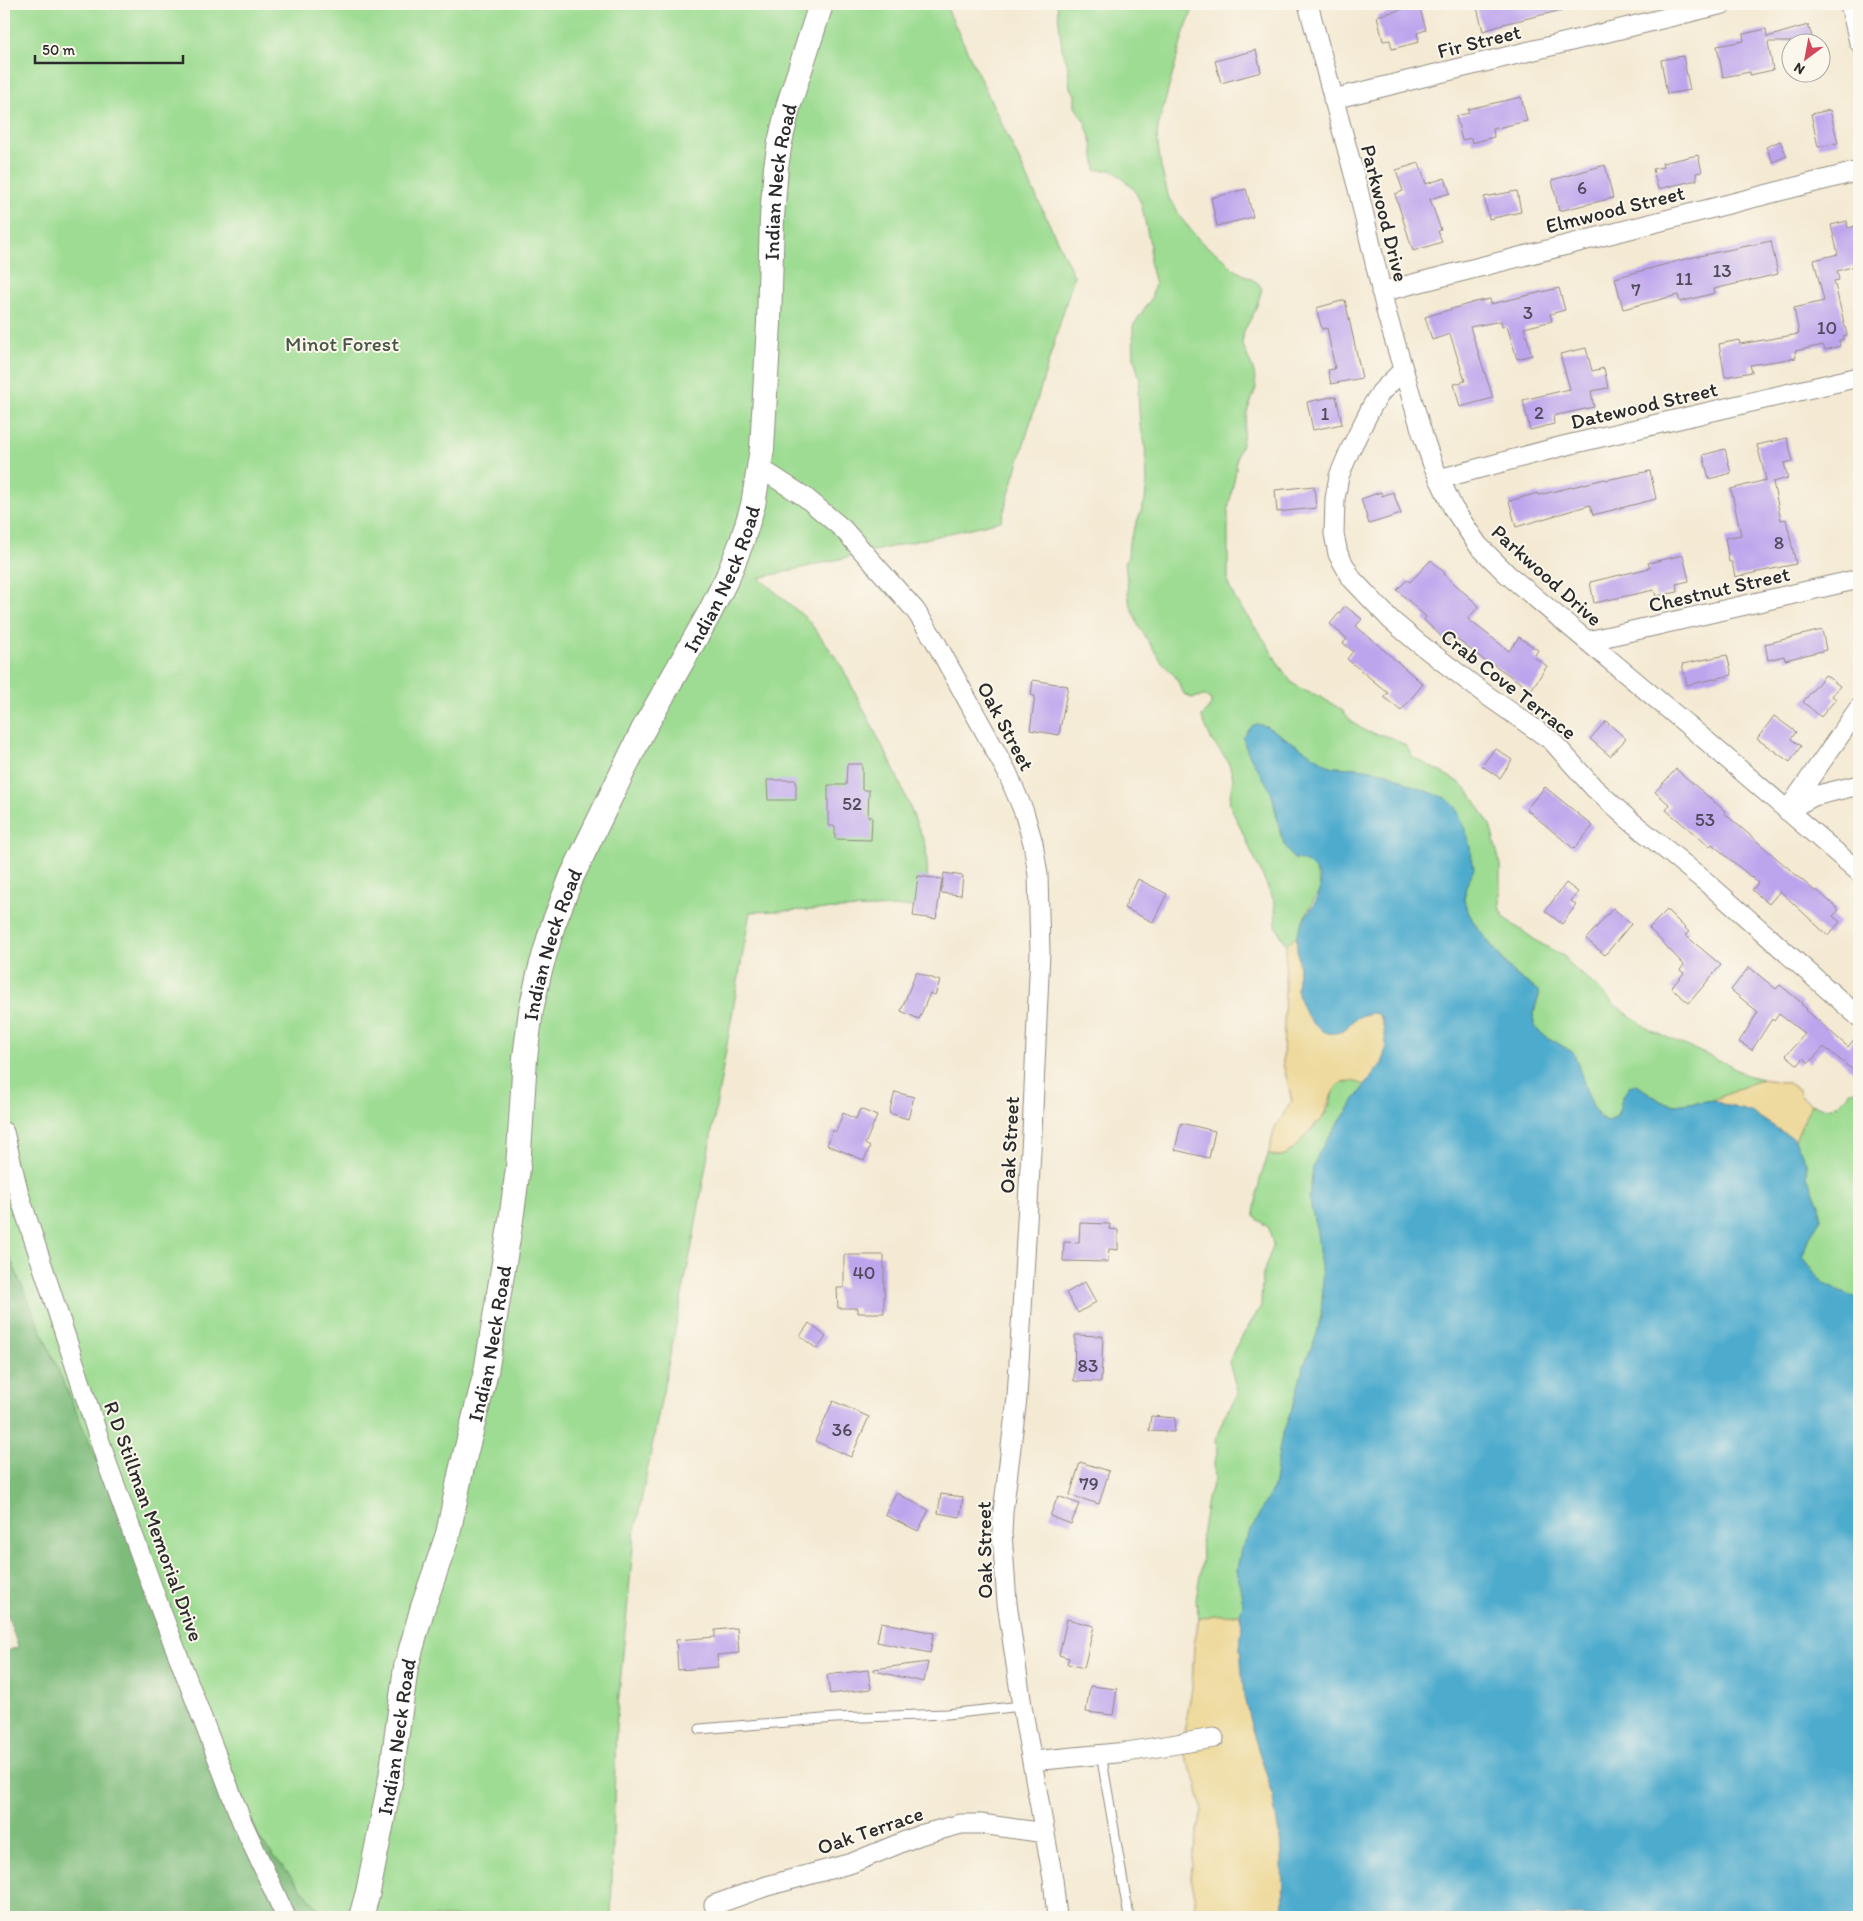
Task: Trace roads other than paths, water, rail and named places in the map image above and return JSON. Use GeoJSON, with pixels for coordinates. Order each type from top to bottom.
{"type":"FeatureCollection","features":[{"type":"Feature","properties":{"kind":"street","name":"Indian Neck Road"},"geometry":{"type":"LineString","coordinates":[[361,1917],[392,1777],[406,1667],[422,1610],[448,1534],[489,1356],[514,1202],[525,1058],[531,1010],[539,974],[562,900],[598,820],[643,730],[709,614],[728,576],[748,524],[760,468],[767,380],[776,166],[789,104],[821,4]]}},
{"type":"Feature","properties":{"kind":"street","name":"Parkwood Drive"},"geometry":{"type":"LineString","coordinates":[[1308,4],[1358,188],[1381,292],[1403,370],[1423,436],[1439,479],[1453,508],[1483,550],[1507,574],[1709,743],[1859,872]]}},
{"type":"Feature","properties":{"kind":"street","name":"Fir Street"},"geometry":{"type":"LineString","coordinates":[[1333,100],[1723,4]]}},
{"type":"Feature","properties":{"kind":"street"},"geometry":{"type":"LineString","coordinates":[[1850,4],[1859,42]]}},
{"type":"Feature","properties":{"kind":"street","name":"Elmwood Street"},"geometry":{"type":"LineString","coordinates":[[1381,292],[1859,171]]}},
{"type":"Feature","properties":{"kind":"street","name":"Crab Cove Terrace"},"geometry":{"type":"LineString","coordinates":[[1403,370],[1381,392],[1372,406],[1339,476],[1335,499],[1334,534],[1338,554],[1352,579],[1391,620],[1417,642],[1485,694],[1552,741],[1594,788],[1621,813],[1712,887],[1859,1017]]}},
{"type":"Feature","properties":{"kind":"street","name":"Datewood Street"},"geometry":{"type":"LineString","coordinates":[[1439,479],[1563,446],[1859,376]]}},
{"type":"Feature","properties":{"kind":"street","name":"Oak Street"},"geometry":{"type":"LineString","coordinates":[[760,468],[805,497],[837,523],[915,610],[934,639],[1008,772],[1033,843],[1038,875],[1040,952],[1032,1133],[1017,1398],[1002,1533],[1006,1593],[1022,1706],[1045,1833],[1057,1917]]}},
{"type":"Feature","properties":{"kind":"street","name":"Chestnut Street"},"geometry":{"type":"LineString","coordinates":[[1588,641],[1859,579]]}},
{"type":"Feature","properties":{"kind":"street"},"geometry":{"type":"LineString","coordinates":[[1787,810],[1859,708]]}},
{"type":"Feature","properties":{"kind":"street"},"geometry":{"type":"LineString","coordinates":[[1787,810],[1814,796],[1859,785]]}},
{"type":"Feature","properties":{"kind":"street","name":"R D Stillman Memorial Drive"},"geometry":{"type":"LineString","coordinates":[[4,1132],[19,1194],[107,1463],[161,1611],[242,1822],[286,1917]]}},
{"type":"Feature","properties":{"kind":"street"},"geometry":{"type":"LineString","coordinates":[[1032,1762],[1214,1738]]}},
{"type":"Feature","properties":{"kind":"street","name":"Oak Terrace"},"geometry":{"type":"LineString","coordinates":[[714,1905],[767,1886],[852,1863],[920,1835],[961,1824],[981,1824],[1045,1833]]}},
{"type":"Feature","properties":{"kind":"lane"},"geometry":{"type":"LineString","coordinates":[[700,1729],[835,1718],[947,1714],[1022,1706]]}},
{"type":"Feature","properties":{"kind":"lane"},"geometry":{"type":"LineString","coordinates":[[1101,1754],[1130,1917]]}},
{"type":"Feature","properties":{"kind":"water"},"geometry":{"type":"Polygon","coordinates":[[[1257,724],[1266,726],[1332,767],[1359,768],[1388,773],[1415,787],[1446,798],[1456,807],[1468,837],[1474,869],[1466,886],[1464,900],[1467,910],[1476,926],[1513,973],[1538,991],[1539,996],[1533,1014],[1534,1025],[1539,1032],[1574,1053],[1588,1095],[1598,1117],[1606,1122],[1617,1116],[1622,1098],[1629,1087],[1637,1085],[1662,1102],[1675,1105],[1714,1100],[1751,1112],[1795,1140],[1807,1165],[1807,1176],[1819,1205],[1821,1219],[1808,1239],[1803,1256],[1815,1274],[1826,1284],[1859,1298],[1859,1917],[1282,1917],[1282,1852],[1272,1792],[1252,1730],[1244,1697],[1240,1649],[1242,1625],[1240,1614],[1243,1604],[1237,1570],[1241,1549],[1273,1488],[1281,1439],[1294,1403],[1304,1365],[1317,1334],[1321,1315],[1323,1286],[1317,1232],[1309,1198],[1313,1168],[1319,1152],[1383,1062],[1386,1043],[1382,1019],[1377,1013],[1358,1017],[1344,1031],[1328,1033],[1310,1020],[1300,1000],[1297,988],[1299,969],[1297,935],[1319,895],[1320,884],[1314,869],[1305,862],[1294,859],[1288,851],[1281,835],[1270,790],[1245,745],[1243,738],[1252,726],[1257,724]]]}},
{"type":"Feature","properties":{"kind":"park label","name":"Minot Forest"},"geometry":{"type":"Point","coordinates":[342,343]}}]}
